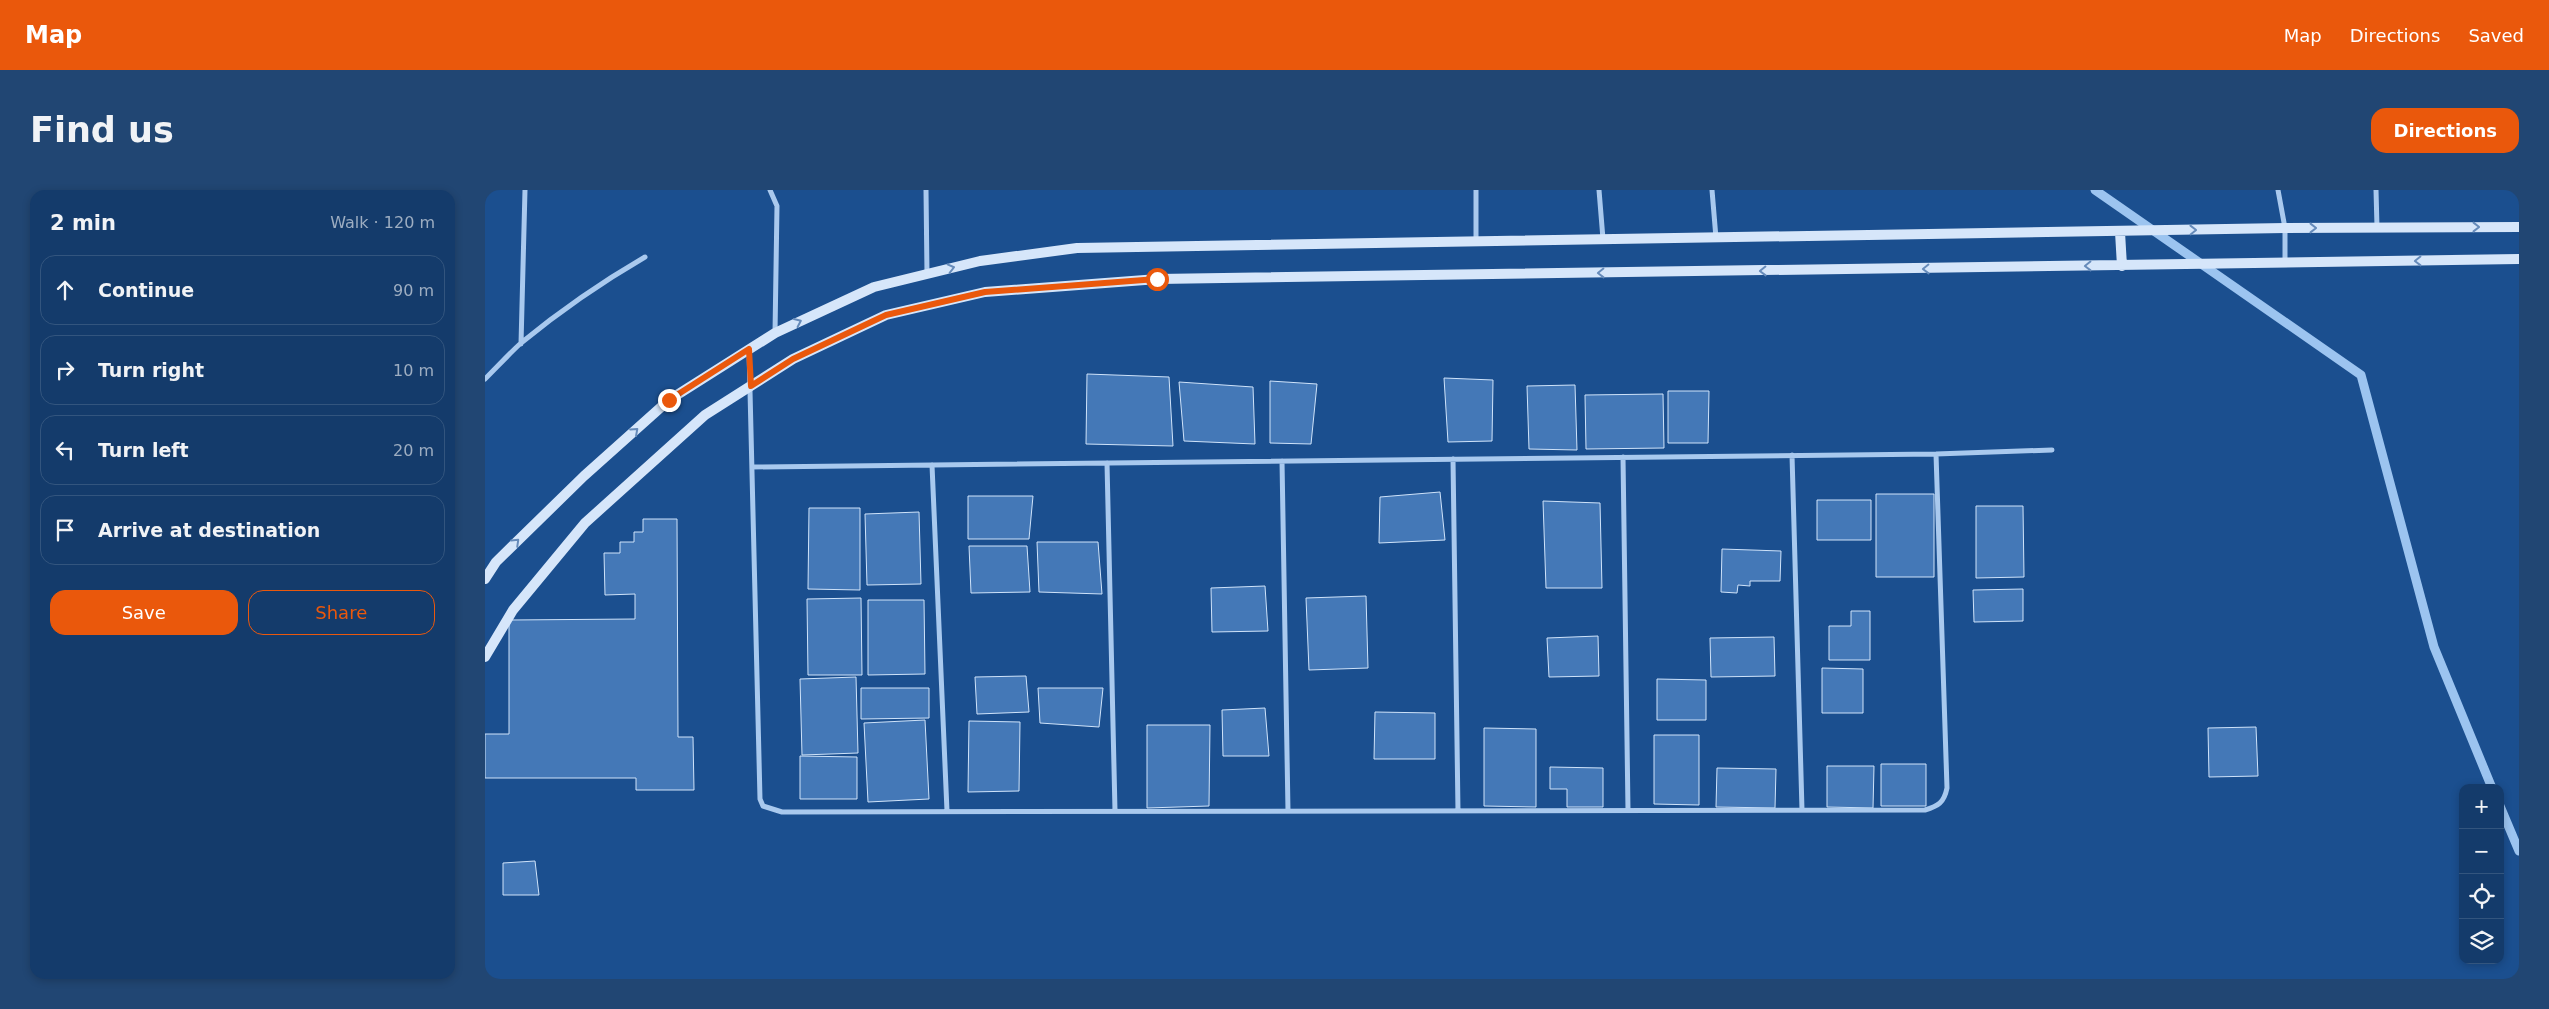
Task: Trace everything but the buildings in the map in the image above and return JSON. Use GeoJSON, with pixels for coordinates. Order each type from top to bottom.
{"type":"FeatureCollection","features":[{"type":"Feature","properties":{"kind":"street"},"geometry":{"type":"LineString","coordinates":[[521,344],[525,190]]}},
{"type":"Feature","properties":{"kind":"street"},"geometry":{"type":"LineString","coordinates":[[770,190],[777,206],[775,333]]}},
{"type":"Feature","properties":{"kind":"street"},"geometry":{"type":"LineString","coordinates":[[926,190],[927,274]]}},
{"type":"Feature","properties":{"kind":"street"},"geometry":{"type":"LineString","coordinates":[[1476,190],[1476,242]]}},
{"type":"Feature","properties":{"kind":"street"},"geometry":{"type":"LineString","coordinates":[[1599,190],[1603,240]]}},
{"type":"Feature","properties":{"kind":"street"},"geometry":{"type":"LineString","coordinates":[[1712,190],[1716,238]]}},
{"type":"Feature","properties":{"kind":"street"},"geometry":{"type":"LineString","coordinates":[[2279,190],[2285,228],[2285,262]]}},
{"type":"Feature","properties":{"kind":"street"},"geometry":{"type":"LineString","coordinates":[[2376,190],[2377,228]]}},
{"type":"Feature","properties":{"kind":"street"},"geometry":{"type":"LineString","coordinates":[[485,579],[496,562],[584,476],[669,400],[775,333],[874,287],[980,261],[1077,248],[2285,228],[2519,227]]}},
{"type":"Feature","properties":{"kind":"street"},"geometry":{"type":"LineString","coordinates":[[2120,232],[2122,266]]}},
{"type":"Feature","properties":{"kind":"street"},"geometry":{"type":"LineString","coordinates":[[485,378],[521,344],[596,288],[645,256]]}},
{"type":"Feature","properties":{"kind":"street"},"geometry":{"type":"LineString","coordinates":[[485,658],[513,610],[585,523],[705,415],[793,359],[886,315],[985,292],[1157,279],[2519,259]]}},
{"type":"Feature","properties":{"kind":"street"},"geometry":{"type":"LineString","coordinates":[[749,349],[760,800],[763,806],[781,812],[1925,810],[1938,806],[1945,799],[1947,788],[1936,454]]}},
{"type":"Feature","properties":{"kind":"street"},"geometry":{"type":"LineString","coordinates":[[752,467],[1792,456],[2052,450]]}},
{"type":"Feature","properties":{"kind":"street"},"geometry":{"type":"LineString","coordinates":[[1792,456],[1802,810]]}},
{"type":"Feature","properties":{"kind":"street"},"geometry":{"type":"LineString","coordinates":[[1623,457],[1628,810]]}},
{"type":"Feature","properties":{"kind":"street"},"geometry":{"type":"LineString","coordinates":[[1453,459],[1458,811]]}},
{"type":"Feature","properties":{"kind":"street"},"geometry":{"type":"LineString","coordinates":[[1282,461],[1288,811]]}},
{"type":"Feature","properties":{"kind":"street"},"geometry":{"type":"LineString","coordinates":[[1107,462],[1115,811]]}},
{"type":"Feature","properties":{"kind":"street"},"geometry":{"type":"LineString","coordinates":[[932,464],[947,811]]}},
{"type":"Feature","properties":{"kind":"waterway"},"geometry":{"type":"LineString","coordinates":[[2095,190],[2361,375],[2434,647],[2490,784]]}},
{"type":"Feature","properties":{"kind":"waterway"},"geometry":{"type":"LineString","coordinates":[[2504,815],[2519,851]]}},
{"type":"Feature","properties":{"kind":"route"},"geometry":{"type":"LineString","coordinates":[[669,400],[749,349],[751,386],[793,359],[886,315],[985,292],[1157,279]]}}]}
